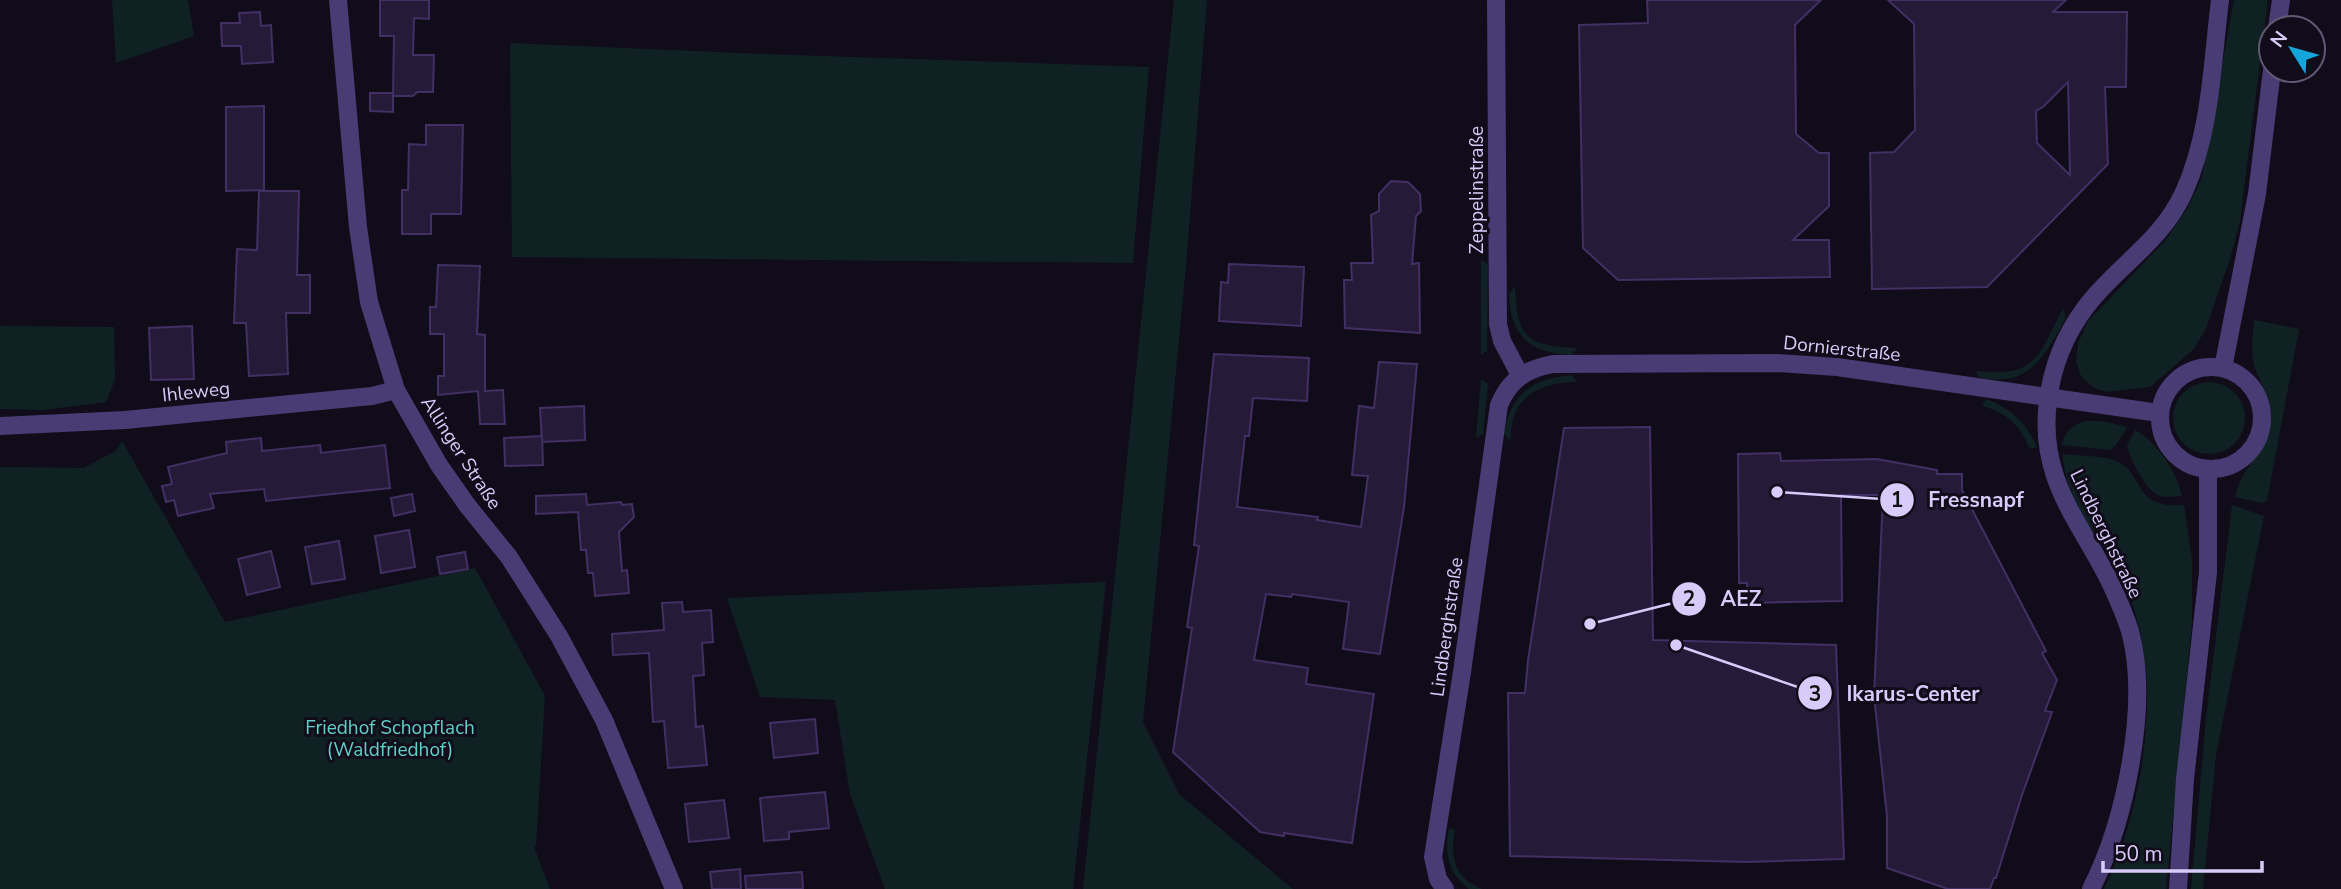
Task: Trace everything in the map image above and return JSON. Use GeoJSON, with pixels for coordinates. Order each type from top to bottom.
{"type":"FeatureCollection","features":[{"type":"Feature","properties":{"kind":"street","name":"Allinger Straße"},"geometry":{"type":"LineString","coordinates":[[338,0],[358,227],[369,302],[396,390],[439,465],[509,557],[559,636],[604,720],[674,889]]}},
{"type":"Feature","properties":{"kind":"street","name":"Zeppelinstraße"},"geometry":{"type":"LineString","coordinates":[[1496,0],[1498,324],[1502,341],[1520,375]]}},
{"type":"Feature","properties":{"kind":"street","name":"Lindberghstraße"},"geometry":{"type":"LineString","coordinates":[[2091,889],[2112,843],[2122,807],[2133,740],[2136,689],[2134,656],[2130,631],[2110,583],[2063,500],[2053,475],[2046,429],[2048,399],[2067,335],[2086,307],[2162,228],[2184,192],[2200,143],[2210,98],[2220,0]]}},
{"type":"Feature","properties":{"kind":"street"},"geometry":{"type":"LineString","coordinates":[[2223,368],[2257,194],[2270,84]]}},
{"type":"Feature","properties":{"kind":"street","name":"Dornierstraße"},"geometry":{"type":"LineString","coordinates":[[1520,375],[1553,364],[1777,363],[1868,370],[2048,399],[2159,413]]}},
{"type":"Feature","properties":{"kind":"street"},"geometry":{"type":"LineString","coordinates":[[2209,366],[2223,368],[2239,374],[2251,385],[2260,400],[2263,417],[2253,449],[2240,460],[2225,467],[2208,469],[2188,463],[2171,450],[2164,438],[2159,413],[2164,397],[2182,375],[2209,366]]}},
{"type":"Feature","properties":{"kind":"street","name":"Lindberghstraße"},"geometry":{"type":"LineString","coordinates":[[1445,889],[1438,879],[1433,857],[1499,405],[1510,383],[1520,375]]}},
{"type":"Feature","properties":{"kind":"street","name":"Ihleweg"},"geometry":{"type":"LineString","coordinates":[[0,426],[125,420],[372,396],[396,390]]}},
{"type":"Feature","properties":{"kind":"street"},"geometry":{"type":"LineString","coordinates":[[2178,889],[2185,779],[2208,572],[2208,469]]}},
{"type":"Feature","properties":{"kind":"green space"},"geometry":{"type":"Polygon","coordinates":[[[112,0],[188,0],[194,36],[116,63],[112,0]]]}},
{"type":"Feature","properties":{"kind":"green space"},"geometry":{"type":"Polygon","coordinates":[[[1174,0],[1207,0],[1186,265],[1143,722],[1179,794],[1293,889],[1083,889],[1174,0]]]}},
{"type":"Feature","properties":{"kind":"green space"},"geometry":{"type":"Polygon","coordinates":[[[2234,0],[2268,0],[2266,14],[2257,14],[2257,84],[2240,221],[2206,328],[2194,349],[2150,387],[2106,392],[2094,388],[2081,376],[2076,362],[2078,343],[2088,321],[2164,242],[2187,209],[2202,177],[2234,0]]]}},
{"type":"Feature","properties":{"kind":"green space"},"geometry":{"type":"Polygon","coordinates":[[[510,43],[1149,67],[1133,263],[512,257],[510,43]]]}},
{"type":"Feature","properties":{"kind":"green space"},"geometry":{"type":"Polygon","coordinates":[[[1481,260],[1488,264],[1487,351],[1481,355],[1481,260]]]}},
{"type":"Feature","properties":{"kind":"green space"},"geometry":{"type":"Polygon","coordinates":[[[1515,286],[1519,318],[1528,336],[1547,345],[1578,348],[1571,355],[1544,351],[1525,340],[1513,321],[1510,309],[1509,294],[1515,286]]]}},
{"type":"Feature","properties":{"kind":"green space"},"geometry":{"type":"Polygon","coordinates":[[[2063,308],[2066,318],[2042,357],[2033,366],[2023,374],[2011,378],[1978,377],[1976,371],[2012,371],[2033,360],[2048,339],[2063,308]]]}},
{"type":"Feature","properties":{"kind":"green space"},"geometry":{"type":"Polygon","coordinates":[[[2254,320],[2299,329],[2267,501],[2262,503],[2235,497],[2270,427],[2269,402],[2253,356],[2254,320]]]}},
{"type":"Feature","properties":{"kind":"green space"},"geometry":{"type":"Polygon","coordinates":[[[0,326],[114,327],[115,380],[106,402],[43,410],[0,409],[0,326]]]}},
{"type":"Feature","properties":{"kind":"green space"},"geometry":{"type":"Polygon","coordinates":[[[1572,375],[1577,382],[1547,386],[1523,401],[1513,419],[1510,442],[1504,433],[1507,419],[1518,398],[1545,380],[1572,375]]]}},
{"type":"Feature","properties":{"kind":"green space"},"geometry":{"type":"Polygon","coordinates":[[[1481,379],[1488,384],[1483,434],[1476,438],[1481,379]]]}},
{"type":"Feature","properties":{"kind":"green space"},"geometry":{"type":"Polygon","coordinates":[[[2216,382],[2235,392],[2243,404],[2243,432],[2235,444],[2223,452],[2202,454],[2183,444],[2175,432],[2173,411],[2183,392],[2195,384],[2216,382]]]}},
{"type":"Feature","properties":{"kind":"green space"},"geometry":{"type":"Polygon","coordinates":[[[1986,399],[2017,417],[2037,447],[2030,449],[2012,421],[1999,412],[1982,406],[1986,399]]]}},
{"type":"Feature","properties":{"kind":"green space"},"geometry":{"type":"Polygon","coordinates":[[[2086,421],[2102,421],[2127,427],[2110,450],[2062,445],[2070,429],[2086,421]]]}},
{"type":"Feature","properties":{"kind":"green space"},"geometry":{"type":"Polygon","coordinates":[[[2135,430],[2151,442],[2165,458],[2182,496],[2160,496],[2144,481],[2127,446],[2135,430]]]}},
{"type":"Feature","properties":{"kind":"green space","name":"Friedhof Schopflach (Waldfriedhof)"},"geometry":{"type":"Polygon","coordinates":[[[122,441],[225,622],[475,568],[545,696],[534,847],[550,889],[0,889],[0,467],[84,468],[115,451],[122,441]]]}},
{"type":"Feature","properties":{"kind":"green space"},"geometry":{"type":"Polygon","coordinates":[[[2062,454],[2116,461],[2126,467],[2147,497],[2167,505],[2184,505],[2192,560],[2192,624],[2166,889],[2104,889],[2130,819],[2139,780],[2145,740],[2145,660],[2138,622],[2126,588],[2077,503],[2068,481],[2062,454]]]}},
{"type":"Feature","properties":{"kind":"green space"},"geometry":{"type":"Polygon","coordinates":[[[2232,505],[2264,516],[2216,755],[2203,889],[2191,889],[2206,718],[2232,505]]]}},
{"type":"Feature","properties":{"kind":"green space"},"geometry":{"type":"Polygon","coordinates":[[[1106,582],[1073,889],[885,889],[850,794],[835,700],[760,697],[727,598],[1106,582]]]}},
{"type":"Feature","properties":{"kind":"green space"},"geometry":{"type":"Polygon","coordinates":[[[1449,828],[1455,830],[1453,849],[1456,865],[1465,879],[1482,889],[1469,889],[1452,869],[1447,846],[1449,828]]]}},
{"type":"Feature","properties":{"kind":"building"},"geometry":{"type":"Polygon","coordinates":[[[380,0],[429,0],[429,19],[414,18],[413,55],[434,55],[433,92],[393,96],[394,36],[380,36],[380,0]]]}},
{"type":"Feature","properties":{"kind":"building"},"geometry":{"type":"Polygon","coordinates":[[[1647,0],[1821,0],[1795,25],[1796,134],[1819,153],[1829,153],[1829,206],[1793,240],[1829,240],[1830,277],[1618,280],[1583,248],[1579,25],[1648,23],[1647,0]]]}},
{"type":"Feature","properties":{"kind":"building"},"geometry":{"type":"Polygon","coordinates":[[[1888,0],[2066,0],[2053,12],[2127,12],[2126,87],[2105,87],[2108,164],[1987,287],[1872,289],[1870,153],[1894,152],[1915,130],[1914,24],[1888,0]],[[2068,82],[2036,111],[2037,143],[2070,175],[2068,82]]]}},
{"type":"Feature","properties":{"kind":"building"},"geometry":{"type":"Polygon","coordinates":[[[260,12],[261,26],[271,25],[273,62],[242,64],[241,46],[222,46],[221,23],[240,23],[239,13],[260,12]]]}},
{"type":"Feature","properties":{"kind":"building"},"geometry":{"type":"Polygon","coordinates":[[[370,93],[393,93],[393,112],[370,111],[370,93]]]}},
{"type":"Feature","properties":{"kind":"building"},"geometry":{"type":"Polygon","coordinates":[[[264,106],[264,190],[226,191],[226,107],[264,106]]]}},
{"type":"Feature","properties":{"kind":"building"},"geometry":{"type":"Polygon","coordinates":[[[426,125],[463,125],[461,214],[431,214],[431,234],[402,234],[402,190],[408,190],[409,144],[426,145],[426,125]]]}},
{"type":"Feature","properties":{"kind":"building"},"geometry":{"type":"Polygon","coordinates":[[[1391,181],[1408,182],[1420,194],[1421,211],[1416,216],[1412,264],[1419,263],[1420,333],[1345,328],[1344,280],[1352,280],[1351,263],[1373,263],[1371,215],[1379,211],[1379,194],[1391,181]]]}},
{"type":"Feature","properties":{"kind":"building"},"geometry":{"type":"Polygon","coordinates":[[[259,191],[299,191],[297,275],[310,275],[310,313],[286,313],[288,374],[249,376],[246,323],[234,323],[237,249],[257,250],[259,191]]]}},
{"type":"Feature","properties":{"kind":"building"},"geometry":{"type":"Polygon","coordinates":[[[1229,264],[1304,267],[1301,326],[1219,321],[1221,282],[1228,283],[1229,264]]]}},
{"type":"Feature","properties":{"kind":"building"},"geometry":{"type":"Polygon","coordinates":[[[438,265],[480,266],[477,334],[485,335],[485,391],[503,390],[505,424],[480,424],[478,391],[438,395],[438,376],[444,376],[444,334],[430,334],[430,307],[436,307],[438,265]]]}},
{"type":"Feature","properties":{"kind":"building"},"geometry":{"type":"Polygon","coordinates":[[[192,326],[194,379],[151,380],[149,328],[192,326]]]}},
{"type":"Feature","properties":{"kind":"building"},"geometry":{"type":"Polygon","coordinates":[[[1214,354],[1309,358],[1307,401],[1253,398],[1249,436],[1245,436],[1237,507],[1318,517],[1317,520],[1361,527],[1368,476],[1352,475],[1359,406],[1374,408],[1379,362],[1417,364],[1404,507],[1380,654],[1343,649],[1349,602],[1292,594],[1291,597],[1266,594],[1254,660],[1308,668],[1306,684],[1374,694],[1352,843],[1260,832],[1173,752],[1192,628],[1187,627],[1199,546],[1194,545],[1214,354]]]}},
{"type":"Feature","properties":{"kind":"building"},"geometry":{"type":"Polygon","coordinates":[[[584,406],[585,440],[542,442],[540,408],[584,406]]]}},
{"type":"Feature","properties":{"kind":"building"},"geometry":{"type":"Polygon","coordinates":[[[1650,427],[1653,640],[1836,645],[1844,859],[1746,862],[1510,856],[1508,693],[1525,693],[1564,428],[1650,427]]]}},
{"type":"Feature","properties":{"kind":"building"},"geometry":{"type":"Polygon","coordinates":[[[542,436],[543,465],[505,466],[504,438],[542,436]]]}},
{"type":"Feature","properties":{"kind":"building"},"geometry":{"type":"Polygon","coordinates":[[[261,438],[262,451],[320,445],[321,453],[385,445],[390,488],[266,501],[264,489],[210,494],[214,508],[178,516],[174,500],[166,502],[162,486],[172,484],[168,467],[227,453],[226,442],[261,438]]]}},
{"type":"Feature","properties":{"kind":"building"},"geometry":{"type":"Polygon","coordinates":[[[1780,453],[1781,461],[1877,459],[1937,470],[1937,474],[1962,474],[1962,490],[2046,651],[2042,653],[2057,680],[2045,711],[2052,712],[1990,889],[1948,889],[1887,868],[1887,816],[1874,696],[1883,495],[1841,495],[1842,601],[1747,603],[1747,583],[1739,583],[1738,454],[1780,453]]]}},
{"type":"Feature","properties":{"kind":"building"},"geometry":{"type":"Polygon","coordinates":[[[412,494],[415,511],[394,516],[391,498],[412,494]]]}},
{"type":"Feature","properties":{"kind":"building"},"geometry":{"type":"Polygon","coordinates":[[[586,494],[587,505],[621,502],[622,505],[632,504],[634,517],[619,532],[622,571],[627,570],[629,593],[595,596],[593,573],[588,573],[586,550],[581,550],[578,512],[536,514],[536,496],[586,494]]]}},
{"type":"Feature","properties":{"kind":"building"},"geometry":{"type":"Polygon","coordinates":[[[409,530],[415,567],[381,573],[375,536],[409,530]]]}},
{"type":"Feature","properties":{"kind":"building"},"geometry":{"type":"Polygon","coordinates":[[[339,541],[345,579],[312,584],[305,547],[339,541]]]}},
{"type":"Feature","properties":{"kind":"building"},"geometry":{"type":"Polygon","coordinates":[[[271,551],[280,587],[247,595],[238,559],[271,551]]]}},
{"type":"Feature","properties":{"kind":"building"},"geometry":{"type":"Polygon","coordinates":[[[465,552],[468,569],[440,574],[437,557],[465,552]]]}},
{"type":"Feature","properties":{"kind":"building"},"geometry":{"type":"Polygon","coordinates":[[[682,602],[683,612],[711,610],[713,642],[702,643],[704,675],[693,676],[696,727],[703,726],[707,765],[668,768],[664,721],[653,722],[649,653],[613,655],[612,634],[664,630],[662,603],[682,602]]]}},
{"type":"Feature","properties":{"kind":"building"},"geometry":{"type":"Polygon","coordinates":[[[815,719],[818,753],[774,758],[770,723],[815,719]]]}},
{"type":"Feature","properties":{"kind":"building"},"geometry":{"type":"Polygon","coordinates":[[[825,792],[829,828],[789,832],[789,839],[764,841],[760,798],[825,792]]]}},
{"type":"Feature","properties":{"kind":"building"},"geometry":{"type":"Polygon","coordinates":[[[724,800],[729,838],[689,842],[685,804],[724,800]]]}},
{"type":"Feature","properties":{"kind":"building"},"geometry":{"type":"Polygon","coordinates":[[[740,869],[741,889],[712,889],[710,872],[740,869]]]}},
{"type":"Feature","properties":{"kind":"building"},"geometry":{"type":"Polygon","coordinates":[[[802,872],[803,889],[746,889],[745,876],[802,872]]]}},
{"type":"Feature","properties":{"kind":"place","name":"Fressnapf"},"geometry":{"type":"Point","coordinates":[1777,492]}},
{"type":"Feature","properties":{"kind":"place","name":"AEZ"},"geometry":{"type":"Point","coordinates":[1590,624]}},
{"type":"Feature","properties":{"kind":"place","name":"Ikarus-Center"},"geometry":{"type":"Point","coordinates":[1676,645]}}]}
